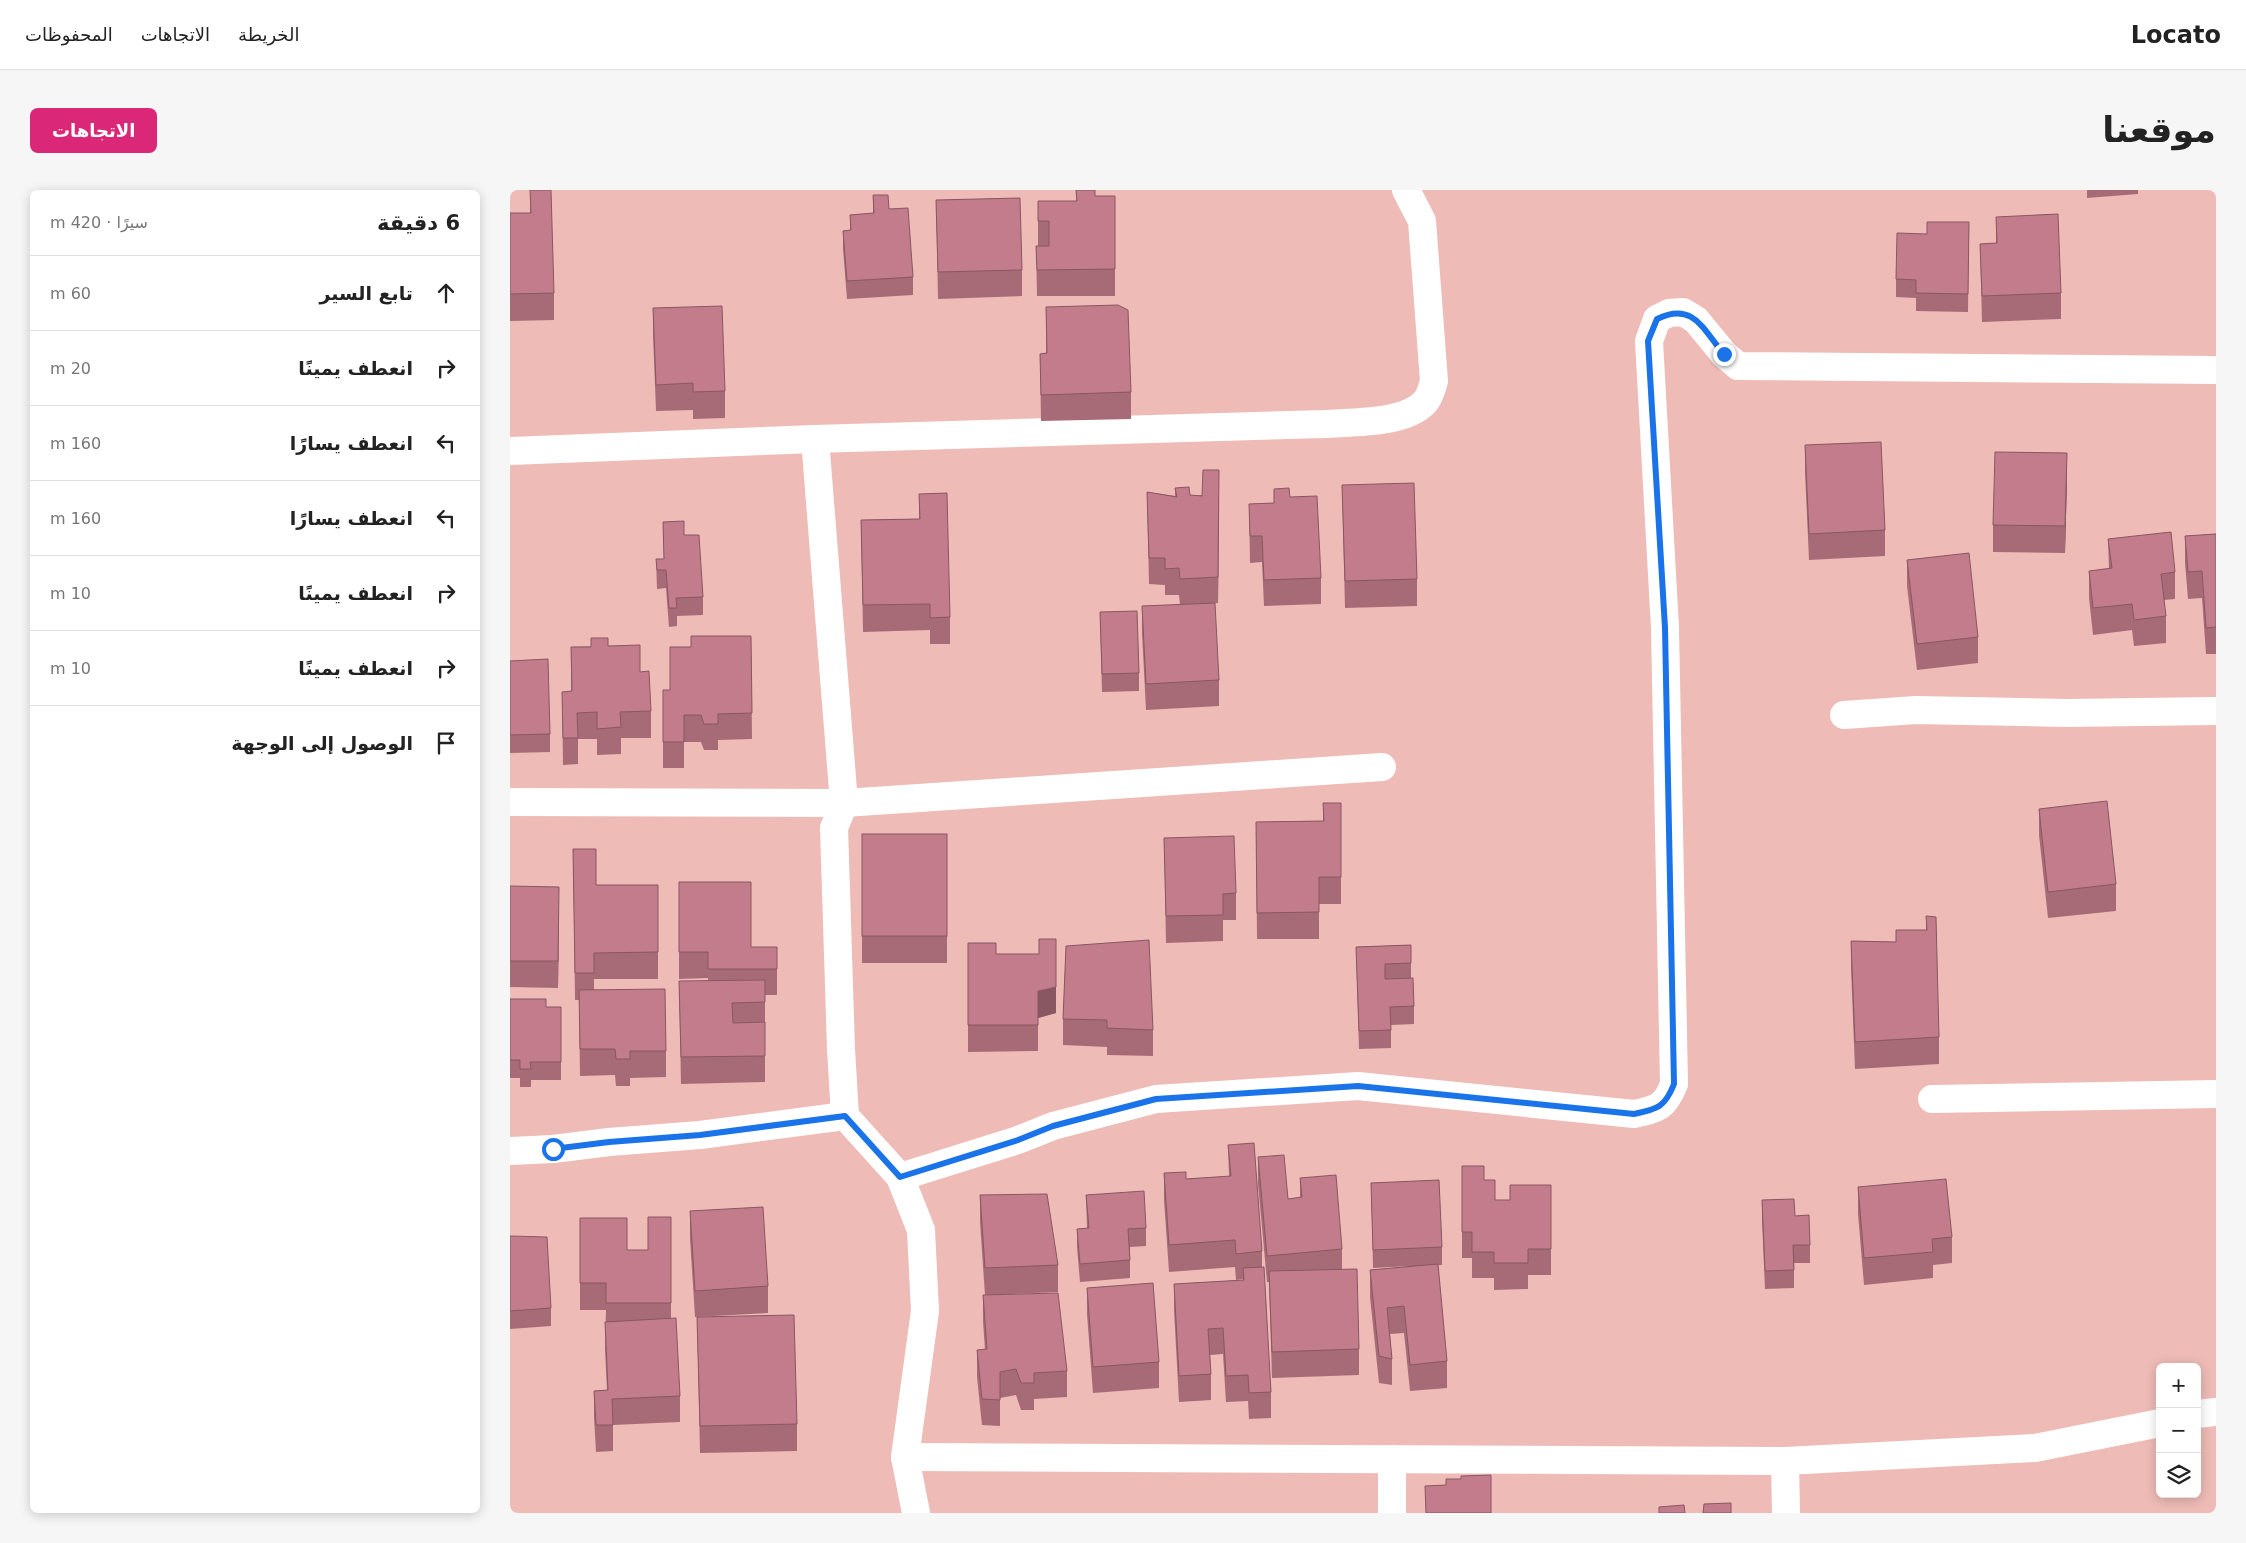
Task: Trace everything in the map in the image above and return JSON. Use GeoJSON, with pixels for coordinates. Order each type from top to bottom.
{"type":"FeatureCollection","features":[{"type":"Feature","properties":{"kind":"street"},"geometry":{"type":"LineString","coordinates":[[510,451],[815,439],[1325,424],[1397,418],[1416,411],[1427,401],[1434,381],[1422,221],[1406,190]]}},
{"type":"Feature","properties":{"kind":"street"},"geometry":{"type":"LineString","coordinates":[[900,1177],[1018,1140],[1053,1126],[1156,1099],[1358,1086],[1634,1114],[1653,1110],[1664,1104],[1674,1084],[1665,628],[1648,341],[1657,319],[1669,313],[1683,312],[1696,320],[1724,354],[1738,366],[2216,370]]}},
{"type":"Feature","properties":{"kind":"street"},"geometry":{"type":"LineString","coordinates":[[815,439],[844,803],[834,828],[845,1116],[900,1177],[921,1230],[925,1311],[906,1457],[916,1513]]}},
{"type":"Feature","properties":{"kind":"street"},"geometry":{"type":"LineString","coordinates":[[1844,715],[1916,710],[2066,713],[2216,711]]}},
{"type":"Feature","properties":{"kind":"street"},"geometry":{"type":"LineString","coordinates":[[510,802],[844,803],[1382,767]]}},
{"type":"Feature","properties":{"kind":"street"},"geometry":{"type":"LineString","coordinates":[[1932,1099],[2216,1094]]}},
{"type":"Feature","properties":{"kind":"street"},"geometry":{"type":"LineString","coordinates":[[510,1150],[553,1149],[609,1142],[700,1135],[845,1116]]}},
{"type":"Feature","properties":{"kind":"street"},"geometry":{"type":"LineString","coordinates":[[2201,1414],[2216,1412]]}},
{"type":"Feature","properties":{"kind":"street"},"geometry":{"type":"LineString","coordinates":[[906,1457],[1785,1461],[2035,1448],[2156,1424]]}},
{"type":"Feature","properties":{"kind":"street"},"geometry":{"type":"LineString","coordinates":[[1392,1459],[1392,1513]]}},
{"type":"Feature","properties":{"kind":"street"},"geometry":{"type":"LineString","coordinates":[[1785,1461],[1786,1513]]}},
{"type":"Feature","properties":{"kind":"building"},"geometry":{"type":"Polygon","coordinates":[[[530,190],[551,190],[554,293],[510,294],[510,213],[531,213],[530,190]]]}},
{"type":"Feature","properties":{"kind":"building"},"geometry":{"type":"Polygon","coordinates":[[[1076,190],[1095,190],[1095,196],[1115,196],[1115,269],[1037,270],[1036,246],[1049,246],[1049,221],[1038,221],[1038,201],[1077,201],[1076,190]]]}},
{"type":"Feature","properties":{"kind":"building"},"geometry":{"type":"Polygon","coordinates":[[[873,195],[888,195],[889,209],[908,208],[913,277],[847,281],[843,231],[851,230],[850,215],[874,213],[873,195]]]}},
{"type":"Feature","properties":{"kind":"building"},"geometry":{"type":"Polygon","coordinates":[[[1020,198],[1022,270],[938,272],[936,200],[1020,198]]]}},
{"type":"Feature","properties":{"kind":"building"},"geometry":{"type":"Polygon","coordinates":[[[2058,214],[2061,293],[1982,296],[1980,244],[1997,243],[1996,217],[2058,214]]]}},
{"type":"Feature","properties":{"kind":"building"},"geometry":{"type":"Polygon","coordinates":[[[1927,222],[1969,222],[1968,294],[1916,293],[1916,280],[1896,279],[1897,233],[1927,234],[1927,222]]]}},
{"type":"Feature","properties":{"kind":"building"},"geometry":{"type":"Polygon","coordinates":[[[1118,305],[1128,310],[1131,392],[1041,395],[1040,354],[1047,353],[1046,307],[1118,305]]]}},
{"type":"Feature","properties":{"kind":"building"},"geometry":{"type":"Polygon","coordinates":[[[722,306],[725,391],[693,392],[693,383],[656,385],[653,308],[722,306]]]}},
{"type":"Feature","properties":{"kind":"building"},"geometry":{"type":"Polygon","coordinates":[[[1881,442],[1885,530],[1809,534],[1805,445],[1881,442]]]}},
{"type":"Feature","properties":{"kind":"building"},"geometry":{"type":"Polygon","coordinates":[[[1995,452],[2067,453],[2065,526],[1993,525],[1995,452]]]}},
{"type":"Feature","properties":{"kind":"building"},"geometry":{"type":"Polygon","coordinates":[[[1203,470],[1219,470],[1218,577],[1180,579],[1179,568],[1165,569],[1165,558],[1149,558],[1147,492],[1177,497],[1175,488],[1189,487],[1190,495],[1202,496],[1203,470]]]}},
{"type":"Feature","properties":{"kind":"building"},"geometry":{"type":"Polygon","coordinates":[[[1414,483],[1417,579],[1345,581],[1342,485],[1414,483]]]}},
{"type":"Feature","properties":{"kind":"building"},"geometry":{"type":"Polygon","coordinates":[[[1289,488],[1290,497],[1317,496],[1321,578],[1264,580],[1262,536],[1250,536],[1249,504],[1274,503],[1274,489],[1289,488]]]}},
{"type":"Feature","properties":{"kind":"building"},"geometry":{"type":"Polygon","coordinates":[[[947,493],[950,617],[930,618],[930,604],[863,605],[861,520],[920,519],[919,494],[947,493]]]}},
{"type":"Feature","properties":{"kind":"building"},"geometry":{"type":"Polygon","coordinates":[[[684,521],[684,535],[699,535],[703,597],[676,598],[677,608],[669,608],[666,570],[657,570],[656,559],[664,559],[663,522],[684,521]]]}},
{"type":"Feature","properties":{"kind":"building"},"geometry":{"type":"Polygon","coordinates":[[[2171,532],[2175,572],[2161,574],[2166,616],[2134,620],[2132,604],[2093,608],[2089,571],[2112,568],[2108,539],[2171,532]]]}},
{"type":"Feature","properties":{"kind":"building"},"geometry":{"type":"Polygon","coordinates":[[[2216,534],[2216,627],[2206,628],[2202,571],[2188,572],[2185,536],[2216,534]]]}},
{"type":"Feature","properties":{"kind":"building"},"geometry":{"type":"Polygon","coordinates":[[[1969,553],[1978,637],[1917,644],[1907,560],[1969,553]]]}},
{"type":"Feature","properties":{"kind":"building"},"geometry":{"type":"Polygon","coordinates":[[[1215,603],[1219,680],[1146,684],[1142,606],[1215,603]]]}},
{"type":"Feature","properties":{"kind":"building"},"geometry":{"type":"Polygon","coordinates":[[[1137,611],[1139,673],[1102,674],[1100,612],[1137,611]]]}},
{"type":"Feature","properties":{"kind":"building"},"geometry":{"type":"Polygon","coordinates":[[[691,636],[751,636],[752,713],[718,714],[718,724],[704,724],[701,715],[684,715],[684,742],[663,742],[663,690],[670,690],[670,647],[691,647],[691,636]]]}},
{"type":"Feature","properties":{"kind":"building"},"geometry":{"type":"Polygon","coordinates":[[[591,638],[608,638],[608,646],[640,645],[640,672],[649,671],[651,711],[620,712],[621,727],[597,729],[597,712],[577,713],[578,738],[563,738],[562,692],[572,691],[571,647],[591,647],[591,638]]]}},
{"type":"Feature","properties":{"kind":"building"},"geometry":{"type":"Polygon","coordinates":[[[548,659],[550,734],[510,735],[510,661],[548,659]]]}},
{"type":"Feature","properties":{"kind":"building"},"geometry":{"type":"Polygon","coordinates":[[[2107,801],[2116,884],[2048,892],[2039,809],[2107,801]]]}},
{"type":"Feature","properties":{"kind":"building"},"geometry":{"type":"Polygon","coordinates":[[[1323,803],[1341,803],[1341,877],[1319,877],[1319,912],[1257,913],[1256,822],[1324,821],[1323,803]]]}},
{"type":"Feature","properties":{"kind":"building"},"geometry":{"type":"Polygon","coordinates":[[[862,834],[947,834],[947,936],[862,936],[862,834]]]}},
{"type":"Feature","properties":{"kind":"building"},"geometry":{"type":"Polygon","coordinates":[[[1234,836],[1236,893],[1223,894],[1223,915],[1166,916],[1164,838],[1234,836]]]}},
{"type":"Feature","properties":{"kind":"building"},"geometry":{"type":"Polygon","coordinates":[[[573,849],[596,849],[596,885],[658,885],[658,952],[594,953],[594,973],[575,973],[573,849]]]}},
{"type":"Feature","properties":{"kind":"building"},"geometry":{"type":"Polygon","coordinates":[[[679,882],[751,882],[751,947],[777,947],[777,969],[708,969],[708,952],[679,952],[679,882]]]}},
{"type":"Feature","properties":{"kind":"building"},"geometry":{"type":"Polygon","coordinates":[[[510,886],[559,887],[558,961],[510,961],[510,886]]]}},
{"type":"Feature","properties":{"kind":"building"},"geometry":{"type":"Polygon","coordinates":[[[1926,916],[1936,917],[1939,1037],[1855,1042],[1851,941],[1896,942],[1896,930],[1927,930],[1926,916]]]}},
{"type":"Feature","properties":{"kind":"building"},"geometry":{"type":"Polygon","coordinates":[[[1039,939],[1056,939],[1056,987],[1038,991],[1038,1025],[968,1025],[968,943],[996,943],[996,954],[1039,954],[1039,939]]]}},
{"type":"Feature","properties":{"kind":"building"},"geometry":{"type":"Polygon","coordinates":[[[1149,940],[1153,1030],[1107,1028],[1107,1020],[1063,1019],[1066,946],[1149,940]]]}},
{"type":"Feature","properties":{"kind":"building"},"geometry":{"type":"Polygon","coordinates":[[[1411,945],[1411,963],[1385,964],[1385,979],[1413,978],[1414,1006],[1390,1007],[1391,1030],[1359,1031],[1356,947],[1411,945]]]}},
{"type":"Feature","properties":{"kind":"building"},"geometry":{"type":"Polygon","coordinates":[[[765,980],[765,1002],[732,1003],[733,1023],[765,1022],[765,1056],[681,1057],[679,981],[765,980]]]}},
{"type":"Feature","properties":{"kind":"building"},"geometry":{"type":"Polygon","coordinates":[[[665,989],[666,1051],[630,1051],[630,1059],[616,1059],[615,1049],[580,1049],[579,990],[665,989]]]}},
{"type":"Feature","properties":{"kind":"building"},"geometry":{"type":"Polygon","coordinates":[[[510,999],[546,999],[546,1007],[561,1007],[561,1062],[530,1062],[531,1069],[520,1069],[520,1060],[510,1060],[510,999]]]}},
{"type":"Feature","properties":{"kind":"building"},"geometry":{"type":"Polygon","coordinates":[[[1254,1143],[1262,1251],[1236,1254],[1235,1240],[1169,1245],[1164,1173],[1186,1172],[1186,1179],[1231,1176],[1228,1145],[1254,1143]]]}},
{"type":"Feature","properties":{"kind":"building"},"geometry":{"type":"Polygon","coordinates":[[[1284,1155],[1288,1199],[1302,1197],[1300,1178],[1336,1175],[1342,1249],[1267,1256],[1258,1157],[1284,1155]]]}},
{"type":"Feature","properties":{"kind":"building"},"geometry":{"type":"Polygon","coordinates":[[[1462,1166],[1484,1166],[1484,1180],[1495,1180],[1495,1200],[1510,1200],[1510,1185],[1551,1185],[1551,1249],[1528,1249],[1528,1263],[1494,1263],[1494,1252],[1472,1252],[1472,1232],[1462,1232],[1462,1166]]]}},
{"type":"Feature","properties":{"kind":"building"},"geometry":{"type":"Polygon","coordinates":[[[1946,1179],[1952,1237],[1932,1239],[1933,1252],[1864,1258],[1858,1187],[1946,1179]]]}},
{"type":"Feature","properties":{"kind":"building"},"geometry":{"type":"Polygon","coordinates":[[[1439,1180],[1442,1247],[1373,1250],[1371,1183],[1439,1180]]]}},
{"type":"Feature","properties":{"kind":"building"},"geometry":{"type":"Polygon","coordinates":[[[1144,1191],[1146,1228],[1128,1229],[1130,1260],[1080,1264],[1077,1229],[1089,1228],[1086,1195],[1144,1191]]]}},
{"type":"Feature","properties":{"kind":"building"},"geometry":{"type":"Polygon","coordinates":[[[1047,1194],[1058,1265],[985,1268],[980,1195],[1047,1194]]]}},
{"type":"Feature","properties":{"kind":"building"},"geometry":{"type":"Polygon","coordinates":[[[1794,1199],[1795,1216],[1809,1215],[1810,1245],[1793,1245],[1794,1270],[1765,1271],[1762,1200],[1794,1199]]]}},
{"type":"Feature","properties":{"kind":"building"},"geometry":{"type":"Polygon","coordinates":[[[763,1207],[768,1286],[695,1291],[690,1211],[763,1207]]]}},
{"type":"Feature","properties":{"kind":"building"},"geometry":{"type":"Polygon","coordinates":[[[648,1217],[671,1217],[671,1303],[606,1303],[606,1283],[580,1283],[580,1218],[627,1218],[627,1250],[648,1250],[648,1217]]]}},
{"type":"Feature","properties":{"kind":"building"},"geometry":{"type":"Polygon","coordinates":[[[510,1236],[547,1237],[551,1308],[510,1311],[510,1236]]]}},
{"type":"Feature","properties":{"kind":"building"},"geometry":{"type":"Polygon","coordinates":[[[1438,1264],[1447,1361],[1410,1365],[1404,1306],[1387,1308],[1392,1359],[1379,1356],[1370,1270],[1438,1264]]]}},
{"type":"Feature","properties":{"kind":"building"},"geometry":{"type":"Polygon","coordinates":[[[1264,1267],[1271,1392],[1249,1393],[1248,1375],[1226,1376],[1223,1328],[1208,1329],[1211,1374],[1179,1376],[1174,1284],[1244,1280],[1243,1268],[1264,1267]]]}},
{"type":"Feature","properties":{"kind":"building"},"geometry":{"type":"Polygon","coordinates":[[[1357,1269],[1359,1349],[1272,1352],[1269,1271],[1357,1269]]]}},
{"type":"Feature","properties":{"kind":"building"},"geometry":{"type":"Polygon","coordinates":[[[1153,1283],[1159,1362],[1093,1367],[1087,1288],[1153,1283]]]}},
{"type":"Feature","properties":{"kind":"building"},"geometry":{"type":"Polygon","coordinates":[[[1058,1293],[1067,1371],[1034,1373],[1034,1383],[1021,1383],[1016,1369],[1000,1372],[1000,1400],[982,1399],[977,1350],[987,1349],[983,1295],[1058,1293]]]}},
{"type":"Feature","properties":{"kind":"building"},"geometry":{"type":"Polygon","coordinates":[[[794,1315],[797,1424],[700,1426],[697,1317],[794,1315]]]}},
{"type":"Feature","properties":{"kind":"building"},"geometry":{"type":"Polygon","coordinates":[[[676,1318],[680,1396],[612,1399],[613,1425],[596,1425],[594,1391],[608,1390],[605,1322],[676,1318]]]}},
{"type":"Feature","properties":{"kind":"building"},"geometry":{"type":"Polygon","coordinates":[[[1491,1475],[1491,1513],[1426,1513],[1425,1486],[1446,1485],[1446,1479],[1461,1479],[1461,1476],[1491,1475]]]}},
{"type":"Feature","properties":{"kind":"building"},"geometry":{"type":"Polygon","coordinates":[[[1731,1503],[1731,1513],[1703,1513],[1704,1504],[1731,1503]]]}},
{"type":"Feature","properties":{"kind":"building"},"geometry":{"type":"Polygon","coordinates":[[[1684,1505],[1685,1513],[1659,1513],[1659,1507],[1684,1505]]]}},
{"type":"Feature","properties":{"kind":"route"},"geometry":{"type":"LineString","coordinates":[[553,1149],[609,1142],[700,1135],[845,1116],[900,1177],[1018,1140],[1053,1126],[1156,1099],[1358,1086],[1634,1114],[1653,1110],[1664,1104],[1674,1084],[1665,628],[1648,341],[1657,319],[1669,313],[1683,312],[1696,320],[1724,354]]}}]}
